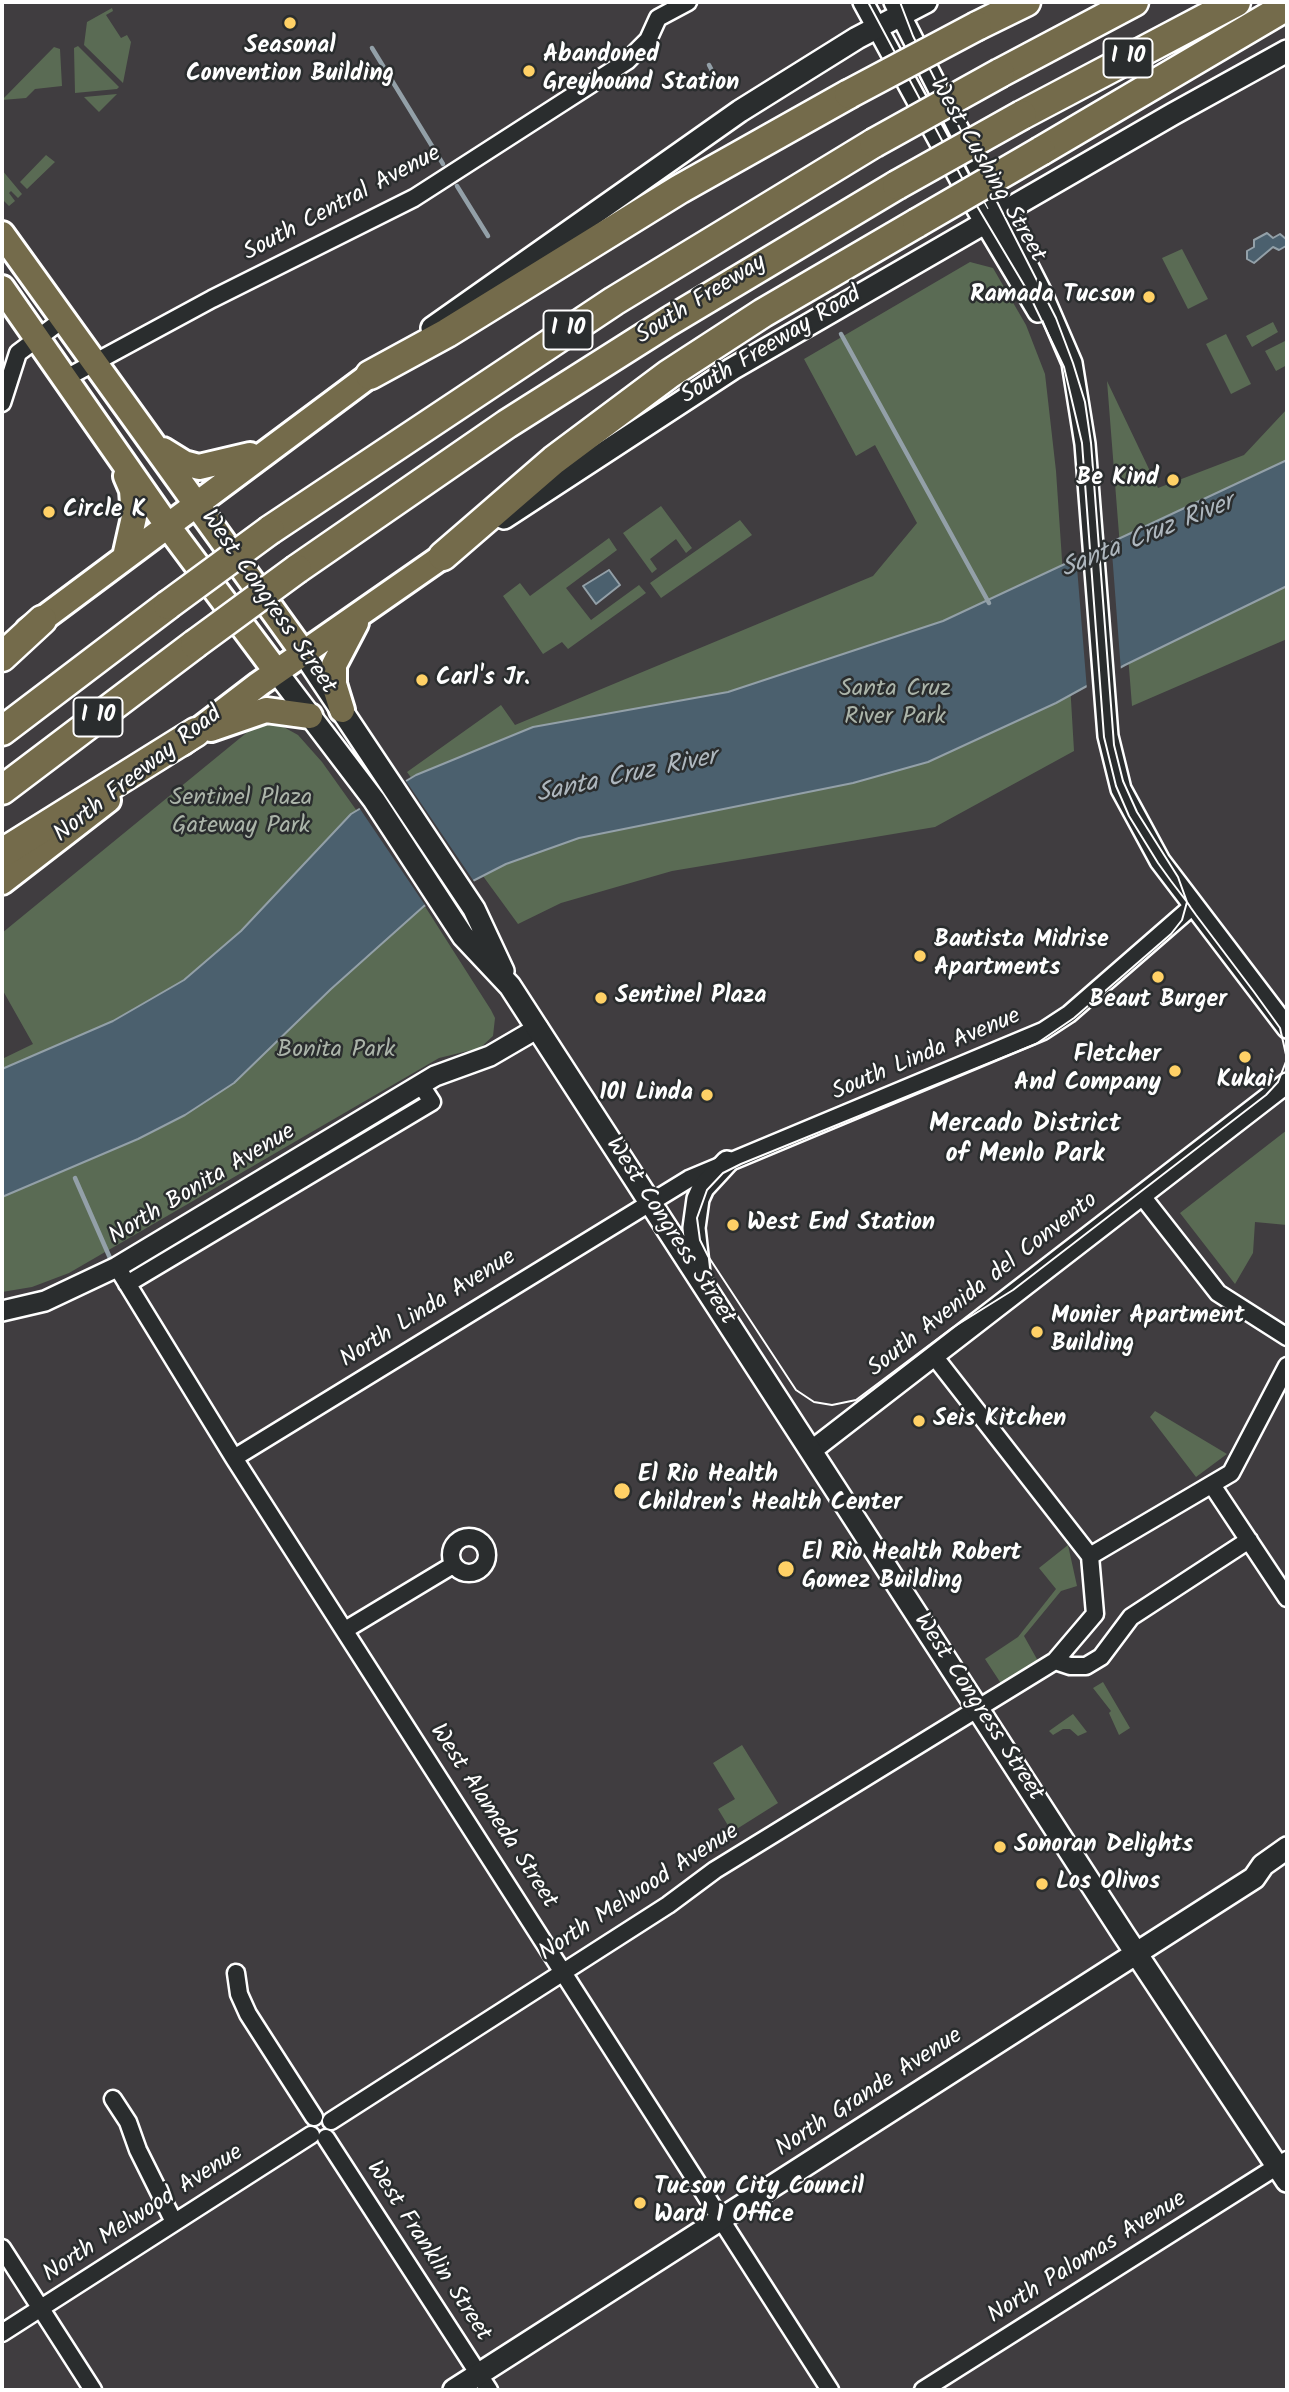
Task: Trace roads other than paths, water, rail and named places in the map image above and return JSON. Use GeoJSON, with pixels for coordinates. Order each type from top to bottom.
{"type":"FeatureCollection","features":[{"type":"Feature","properties":{"kind":"highway"},"geometry":{"type":"LineString","coordinates":[[370,375],[447,333],[680,189],[849,94],[1026,2]]}},
{"type":"Feature","properties":{"kind":"highway","name":"South Freeway"},"geometry":{"type":"LineString","coordinates":[[2,731],[270,530],[614,300],[874,143],[1134,2]]}},
{"type":"Feature","properties":{"kind":"highway","name":"South Freeway"},"geometry":{"type":"LineString","coordinates":[[2,790],[297,569],[507,424],[656,329],[897,185],[1022,115],[1236,2]]}},
{"type":"Feature","properties":{"kind":"highway"},"geometry":{"type":"LineString","coordinates":[[443,556],[554,460],[659,381],[763,313],[1287,6]]}},
{"type":"Feature","properties":{"kind":"highway"},"geometry":{"type":"LineString","coordinates":[[2,657],[42,620]]}},
{"type":"Feature","properties":{"kind":"highway"},"geometry":{"type":"LineString","coordinates":[[2,853],[196,732]]}},
{"type":"Feature","properties":{"kind":"main road"},"geometry":{"type":"LineString","coordinates":[[2,649],[476,296],[740,111],[877,28],[897,9],[926,2]]}},
{"type":"Feature","properties":{"kind":"main road","name":"South Freeway Road"},"geometry":{"type":"LineString","coordinates":[[276,671],[443,556],[732,369],[1287,51]]}},
{"type":"Feature","properties":{"kind":"main road","name":"West Congress Street"},"geometry":{"type":"LineString","coordinates":[[2,234],[93,363],[197,502],[342,709],[474,909],[510,986],[699,1279],[1136,1954],[1284,2169]]}},
{"type":"Feature","properties":{"kind":"main road","name":"West Congress Street"},"geometry":{"type":"LineString","coordinates":[[2,288],[167,525],[374,800],[463,936],[510,986]]}},
{"type":"Feature","properties":{"kind":"main road"},"geometry":{"type":"LineString","coordinates":[[154,443],[177,460],[199,467],[264,452]]}},
{"type":"Feature","properties":{"kind":"main road"},"geometry":{"type":"LineString","coordinates":[[115,449],[134,501],[134,517],[125,557]]}},
{"type":"Feature","properties":{"kind":"main road"},"geometry":{"type":"LineString","coordinates":[[342,709],[334,684],[334,665],[341,646],[363,613]]}},
{"type":"Feature","properties":{"kind":"main road","name":"North Freeway Road"},"geometry":{"type":"LineString","coordinates":[[2,882],[276,671]]}},
{"type":"Feature","properties":{"kind":"main road"},"geometry":{"type":"LineString","coordinates":[[196,732],[216,728],[266,710],[310,716]]}},
{"type":"Feature","properties":{"kind":"main road"},"geometry":{"type":"LineString","coordinates":[[699,1279],[694,1228],[698,1199],[703,1188],[727,1162]]}},
{"type":"Feature","properties":{"kind":"main road"},"geometry":{"type":"LineString","coordinates":[[1254,1878],[1263,1865],[1287,1848]]}},
{"type":"Feature","properties":{"kind":"main road"},"geometry":{"type":"LineString","coordinates":[[1254,1878],[1271,1877],[1287,1866]]}},
{"type":"Feature","properties":{"kind":"main road","name":"North Grande Avenue"},"geometry":{"type":"LineString","coordinates":[[454,2390],[484,2382],[722,2220],[1254,1878]]}},
{"type":"Feature","properties":{"kind":"street","name":"South Central Avenue"},"geometry":{"type":"LineString","coordinates":[[66,378],[414,198],[627,61],[648,40],[660,17],[688,2]]}},
{"type":"Feature","properties":{"kind":"street","name":"West Cushing Street"},"geometry":{"type":"LineString","coordinates":[[863,2],[993,218]]}},
{"type":"Feature","properties":{"kind":"street","name":"West Cushing Street"},"geometry":{"type":"LineString","coordinates":[[897,9],[993,218],[1051,336],[1079,405],[1105,703],[1113,759],[1133,815],[1160,861],[1287,1028]]}},
{"type":"Feature","properties":{"kind":"street"},"geometry":{"type":"LineString","coordinates":[[2,403],[14,360],[62,320]]}},
{"type":"Feature","properties":{"kind":"street","name":"South Linda Avenue"},"geometry":{"type":"LineString","coordinates":[[650,1202],[727,1162],[1043,1031],[1069,1014],[1194,905]]}},
{"type":"Feature","properties":{"kind":"street","name":"North Bonita Avenue"},"geometry":{"type":"LineString","coordinates":[[2,1311],[45,1301],[122,1275],[435,1076],[490,1056],[538,1028]]}},
{"type":"Feature","properties":{"kind":"street","name":"South Avenida del Convento"},"geometry":{"type":"LineString","coordinates":[[811,1451],[1287,1083]]}},
{"type":"Feature","properties":{"kind":"street"},"geometry":{"type":"LineString","coordinates":[[1142,1196],[1218,1293],[1287,1337]]}},
{"type":"Feature","properties":{"kind":"street","name":"North Linda Avenue"},"geometry":{"type":"LineString","coordinates":[[234,1458],[650,1202]]}},
{"type":"Feature","properties":{"kind":"street","name":"West Alameda Street"},"geometry":{"type":"LineString","coordinates":[[122,1275],[234,1458],[830,2390]]}},
{"type":"Feature","properties":{"kind":"street"},"geometry":{"type":"LineString","coordinates":[[934,1356],[1090,1556],[1231,1474],[1287,1366]]}},
{"type":"Feature","properties":{"kind":"street"},"geometry":{"type":"LineString","coordinates":[[1212,1485],[1287,1598]]}},
{"type":"Feature","properties":{"kind":"street"},"geometry":{"type":"LineString","coordinates":[[1055,1661],[1070,1667],[1086,1666],[1101,1657],[1130,1617],[1249,1540]]}},
{"type":"Feature","properties":{"kind":"street","name":"North Melwood Avenue"},"geometry":{"type":"LineString","coordinates":[[322,2119],[564,1971],[668,1905],[715,1870],[1055,1661],[1095,1614],[1090,1556]]}},
{"type":"Feature","properties":{"kind":"street"},"geometry":{"type":"LineString","coordinates":[[345,1630],[453,1565]]}},
{"type":"Feature","properties":{"kind":"street"},"geometry":{"type":"LineString","coordinates":[[236,1973],[239,1994],[248,2014],[322,2119],[309,2123],[319,2137]]}},
{"type":"Feature","properties":{"kind":"street"},"geometry":{"type":"LineString","coordinates":[[113,2099],[128,2122],[138,2150],[174,2222]]}},
{"type":"Feature","properties":{"kind":"street","name":"North Melwood Avenue"},"geometry":{"type":"LineString","coordinates":[[2,2333],[174,2222],[319,2137]]}},
{"type":"Feature","properties":{"kind":"street","name":"West Franklin Street"},"geometry":{"type":"LineString","coordinates":[[319,2137],[484,2382]]}},
{"type":"Feature","properties":{"kind":"street","name":"North Palomas Avenue"},"geometry":{"type":"LineString","coordinates":[[923,2390],[1284,2169]]}},
{"type":"Feature","properties":{"kind":"street"},"geometry":{"type":"LineString","coordinates":[[2,2248],[93,2390]]}},
{"type":"Feature","properties":{"kind":"water"},"geometry":{"type":"Polygon","coordinates":[[[1267,233],[1273,238],[1280,234],[1286,239],[1286,246],[1279,250],[1273,247],[1254,263],[1247,259],[1247,251],[1254,247],[1254,240],[1267,233]]]}},
{"type":"Feature","properties":{"kind":"water","name":"Santa Cruz River"},"geometry":{"type":"Polygon","coordinates":[[[1287,460],[1287,586],[1125,665],[1056,703],[928,762],[853,783],[579,838],[506,864],[424,906],[331,989],[234,1083],[185,1115],[138,1139],[2,1197],[2,1069],[113,1021],[184,980],[241,931],[351,814],[416,775],[533,727],[728,692],[943,621],[1287,460]]]}},
{"type":"Feature","properties":{"kind":"water"},"geometry":{"type":"Polygon","coordinates":[[[609,570],[620,585],[596,604],[583,586],[609,570]]]}},
{"type":"Feature","properties":{"kind":"waterway"},"geometry":{"type":"LineString","coordinates":[[372,48],[443,164]]}},
{"type":"Feature","properties":{"kind":"waterway"},"geometry":{"type":"LineString","coordinates":[[709,65],[719,84]]}},
{"type":"Feature","properties":{"kind":"waterway"},"geometry":{"type":"LineString","coordinates":[[457,186],[488,236]]}},
{"type":"Feature","properties":{"kind":"waterway"},"geometry":{"type":"LineString","coordinates":[[841,334],[989,603]]}},
{"type":"Feature","properties":{"kind":"waterway"},"geometry":{"type":"LineString","coordinates":[[75,1178],[110,1258]]}},
{"type":"Feature","properties":{"kind":"tram line"},"geometry":{"type":"LineString","coordinates":[[868,2],[977,206],[1027,290],[1064,367],[1082,443],[1104,737],[1116,786],[1129,816],[1158,863],[1187,902],[1196,915],[1254,992],[1280,1028],[1287,1059],[1278,1082],[1266,1095],[1013,1290],[952,1328],[856,1400],[832,1405],[814,1402],[796,1390],[708,1256],[700,1240],[697,1218],[707,1190],[723,1173],[741,1164],[1036,1044],[1074,1018],[1171,934],[1182,920],[1187,902],[1178,877],[1137,812],[1123,781],[1114,745],[1091,443],[1085,402],[1073,363],[1056,318],[913,36],[900,2]]}},
{"type":"Feature","properties":{"kind":"place","name":"Seasonal Convention Building"},"geometry":{"type":"Point","coordinates":[290,23]}},
{"type":"Feature","properties":{"kind":"place","name":"Abandoned Greyhound Station"},"geometry":{"type":"Point","coordinates":[529,71]}},
{"type":"Feature","properties":{"kind":"place","name":"Ramada Tucson"},"geometry":{"type":"Point","coordinates":[1149,297]}},
{"type":"Feature","properties":{"kind":"place","name":"Be Kind"},"geometry":{"type":"Point","coordinates":[1173,480]}},
{"type":"Feature","properties":{"kind":"place","name":"Circle K"},"geometry":{"type":"Point","coordinates":[49,512]}},
{"type":"Feature","properties":{"kind":"place","name":"Carl's Jr."},"geometry":{"type":"Point","coordinates":[422,680]}},
{"type":"Feature","properties":{"kind":"place","name":"Bautista Midrise Apartments"},"geometry":{"type":"Point","coordinates":[920,956]}},
{"type":"Feature","properties":{"kind":"place","name":"Beaut Burger"},"geometry":{"type":"Point","coordinates":[1158,977]}},
{"type":"Feature","properties":{"kind":"place","name":"Sentinel Plaza"},"geometry":{"type":"Point","coordinates":[601,998]}},
{"type":"Feature","properties":{"kind":"place","name":"Kukai"},"geometry":{"type":"Point","coordinates":[1245,1057]}},
{"type":"Feature","properties":{"kind":"place","name":"Fletcher And Company"},"geometry":{"type":"Point","coordinates":[1175,1071]}},
{"type":"Feature","properties":{"kind":"place","name":"101 Linda"},"geometry":{"type":"Point","coordinates":[707,1095]}},
{"type":"Feature","properties":{"kind":"place","name":"West End Station"},"geometry":{"type":"Point","coordinates":[733,1225]}},
{"type":"Feature","properties":{"kind":"place","name":"Monier Apartment Building"},"geometry":{"type":"Point","coordinates":[1037,1332]}},
{"type":"Feature","properties":{"kind":"place","name":"Seis Kitchen"},"geometry":{"type":"Point","coordinates":[919,1421]}},
{"type":"Feature","properties":{"kind":"place","name":"El Rio Health Children's Health Center"},"geometry":{"type":"Point","coordinates":[622,1491]}},
{"type":"Feature","properties":{"kind":"place","name":"El Rio Health Robert Gomez Building"},"geometry":{"type":"Point","coordinates":[786,1569]}},
{"type":"Feature","properties":{"kind":"place","name":"Sonoran Delights"},"geometry":{"type":"Point","coordinates":[1000,1847]}},
{"type":"Feature","properties":{"kind":"place","name":"Los Olivos"},"geometry":{"type":"Point","coordinates":[1042,1884]}},
{"type":"Feature","properties":{"kind":"place","name":"Tucson City Council Ward 1 Office"},"geometry":{"type":"Point","coordinates":[640,2203]}},
{"type":"Feature","properties":{"kind":"district","name":"Mercado District of Menlo Park"},"geometry":{"type":"Point","coordinates":[1025,1142]}},
{"type":"Feature","properties":{"kind":"park label","name":"Santa Cruz River Park"},"geometry":{"type":"Point","coordinates":[895,705]}},
{"type":"Feature","properties":{"kind":"park label","name":"Sentinel Plaza Gateway Park"},"geometry":{"type":"Point","coordinates":[241,814]}},
{"type":"Feature","properties":{"kind":"park label","name":"Bonita Park"},"geometry":{"type":"Point","coordinates":[336,1052]}}]}
